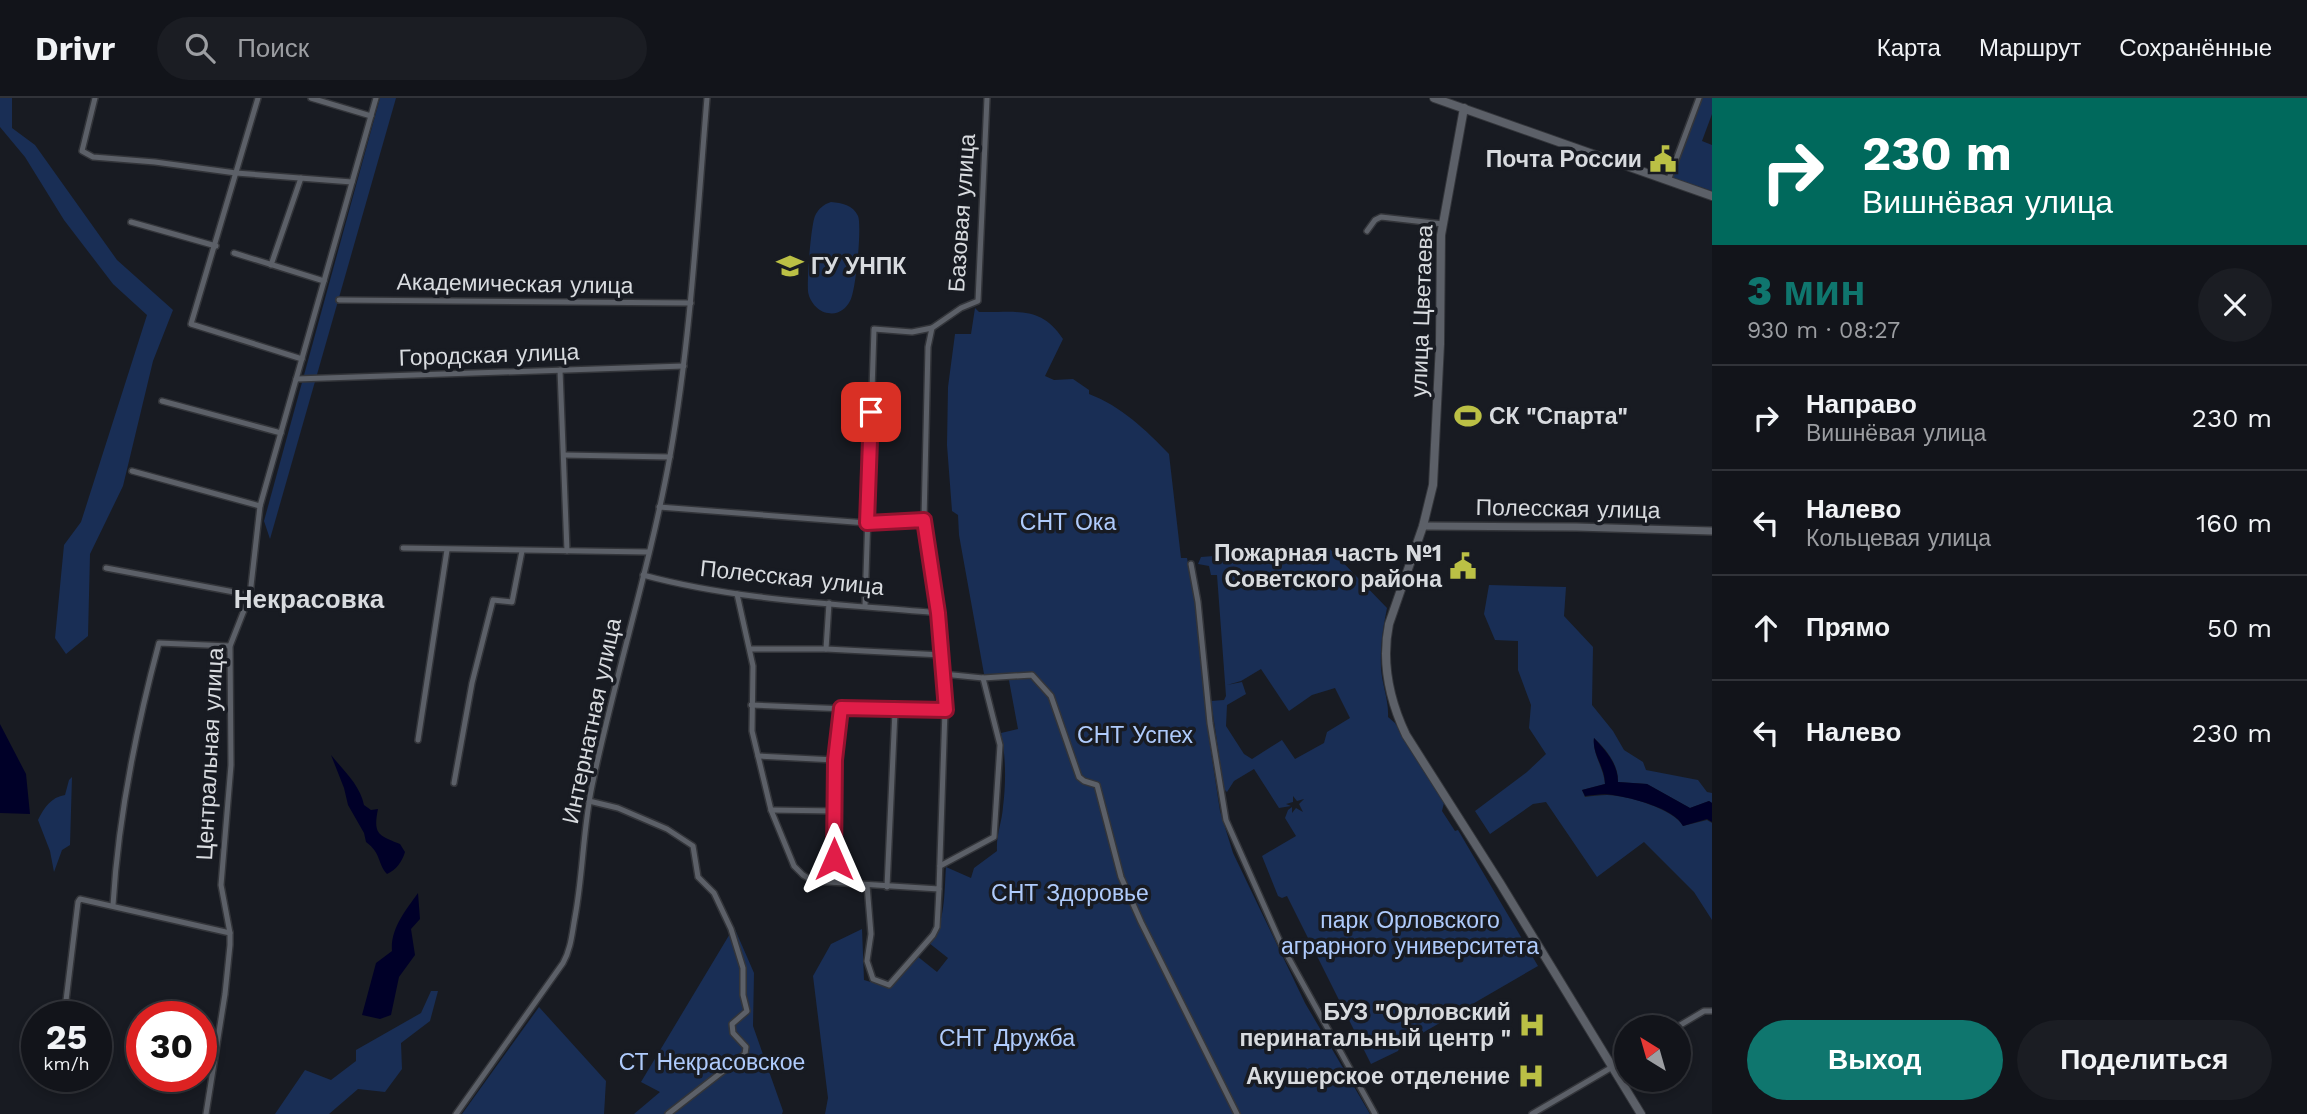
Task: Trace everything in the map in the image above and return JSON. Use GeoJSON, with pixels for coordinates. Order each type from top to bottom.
{"type":"FeatureCollection","features":[{"type":"Feature","properties":{"kind":"main road"},"geometry":{"type":"LineString","coordinates":[[1434,98],[1712,197]]}},
{"type":"Feature","properties":{"kind":"main road","name":"улица Цветаева"},"geometry":{"type":"LineString","coordinates":[[1464,108],[1443,224],[1433,480],[1423,526],[1393,610],[1386,639],[1386,669],[1396,712],[1406,734],[1641,1114]]}},
{"type":"Feature","properties":{"kind":"street"},"geometry":{"type":"LineString","coordinates":[[95,98],[82,151],[93,157],[236,173],[352,182]]}},
{"type":"Feature","properties":{"kind":"street"},"geometry":{"type":"LineString","coordinates":[[258,98],[191,324],[302,359]]}},
{"type":"Feature","properties":{"kind":"street"},"geometry":{"type":"LineString","coordinates":[[311,98],[371,116]]}},
{"type":"Feature","properties":{"kind":"street","name":"Центральная улица"},"geometry":{"type":"LineString","coordinates":[[206,1114],[225,994],[230,933],[221,885],[231,765],[230,646],[250,595],[260,506],[376,98]]}},
{"type":"Feature","properties":{"kind":"street","name":"Интернатная улица"},"geometry":{"type":"LineString","coordinates":[[456,1114],[568,955],[581,883],[589,802],[607,715],[670,457],[691,303],[707,98]]}},
{"type":"Feature","properties":{"kind":"street","name":"Базовая улица"},"geometry":{"type":"LineString","coordinates":[[932,328],[961,308],[978,301],[986,98]]}},
{"type":"Feature","properties":{"kind":"street","name":"улица Цветаева"},"geometry":{"type":"LineString","coordinates":[[1464,108],[1466,98]]}},
{"type":"Feature","properties":{"kind":"street"},"geometry":{"type":"LineString","coordinates":[[1668,181],[1699,98]]}},
{"type":"Feature","properties":{"kind":"street"},"geometry":{"type":"LineString","coordinates":[[271,265],[301,178]]}},
{"type":"Feature","properties":{"kind":"street"},"geometry":{"type":"LineString","coordinates":[[1367,231],[1375,220],[1381,217],[1443,224]]}},
{"type":"Feature","properties":{"kind":"street"},"geometry":{"type":"LineString","coordinates":[[131,222],[216,246]]}},
{"type":"Feature","properties":{"kind":"street"},"geometry":{"type":"LineString","coordinates":[[234,253],[324,281]]}},
{"type":"Feature","properties":{"kind":"street","name":"Академическая улица"},"geometry":{"type":"LineString","coordinates":[[339,300],[691,303]]}},
{"type":"Feature","properties":{"kind":"street"},"geometry":{"type":"LineString","coordinates":[[864,606],[874,329],[912,332],[932,328],[928,347],[924,520],[938,613],[946,710],[937,927],[889,985],[873,979],[867,961],[872,934],[867,886]]}},
{"type":"Feature","properties":{"kind":"street","name":"Городская улица"},"geometry":{"type":"LineString","coordinates":[[296,379],[684,366]]}},
{"type":"Feature","properties":{"kind":"street"},"geometry":{"type":"LineString","coordinates":[[560,370],[567,551]]}},
{"type":"Feature","properties":{"kind":"street"},"geometry":{"type":"LineString","coordinates":[[162,401],[281,433]]}},
{"type":"Feature","properties":{"kind":"street"},"geometry":{"type":"LineString","coordinates":[[564,455],[670,457]]}},
{"type":"Feature","properties":{"kind":"street"},"geometry":{"type":"LineString","coordinates":[[132,471],[260,506]]}},
{"type":"Feature","properties":{"kind":"street"},"geometry":{"type":"LineString","coordinates":[[659,506],[867,523],[924,520]]}},
{"type":"Feature","properties":{"kind":"street","name":"Полесская улица"},"geometry":{"type":"LineString","coordinates":[[1423,526],[1712,531]]}},
{"type":"Feature","properties":{"kind":"street"},"geometry":{"type":"LineString","coordinates":[[403,548],[648,552]]}},
{"type":"Feature","properties":{"kind":"street"},"geometry":{"type":"LineString","coordinates":[[418,740],[447,550]]}},
{"type":"Feature","properties":{"kind":"street"},"geometry":{"type":"LineString","coordinates":[[454,783],[472,683],[493,600],[512,602],[522,551]]}},
{"type":"Feature","properties":{"kind":"street"},"geometry":{"type":"LineString","coordinates":[[1191,564],[1198,602],[1210,723],[1226,820],[1282,946],[1376,1114]]}},
{"type":"Feature","properties":{"kind":"street"},"geometry":{"type":"LineString","coordinates":[[106,568],[250,595]]}},
{"type":"Feature","properties":{"kind":"street","name":"Полесская улица"},"geometry":{"type":"LineString","coordinates":[[643,575],[671,583],[737,594],[938,613]]}},
{"type":"Feature","properties":{"kind":"street"},"geometry":{"type":"LineString","coordinates":[[737,594],[753,666],[752,731],[771,810],[798,870],[813,881],[939,889]]}},
{"type":"Feature","properties":{"kind":"street"},"geometry":{"type":"LineString","coordinates":[[825,649],[829,603]]}},
{"type":"Feature","properties":{"kind":"street"},"geometry":{"type":"LineString","coordinates":[[113,905],[115,870],[143,703],[159,643],[230,646]]}},
{"type":"Feature","properties":{"kind":"street"},"geometry":{"type":"LineString","coordinates":[[750,649],[825,649],[942,655]]}},
{"type":"Feature","properties":{"kind":"street"},"geometry":{"type":"LineString","coordinates":[[943,674],[983,678],[1032,675],[1051,696],[1076,771],[1084,781],[1097,785],[1121,877],[1141,922],[1237,1114]]}},
{"type":"Feature","properties":{"kind":"street"},"geometry":{"type":"LineString","coordinates":[[940,866],[994,837],[1000,745],[983,678]]}},
{"type":"Feature","properties":{"kind":"street"},"geometry":{"type":"LineString","coordinates":[[751,705],[895,711],[946,710]]}},
{"type":"Feature","properties":{"kind":"street"},"geometry":{"type":"LineString","coordinates":[[834,882],[835,760],[841,708]]}},
{"type":"Feature","properties":{"kind":"street"},"geometry":{"type":"LineString","coordinates":[[887,887],[895,711]]}},
{"type":"Feature","properties":{"kind":"street"},"geometry":{"type":"LineString","coordinates":[[758,756],[835,760]]}},
{"type":"Feature","properties":{"kind":"street"},"geometry":{"type":"LineString","coordinates":[[589,802],[618,808],[690,841],[695,852],[695,870],[698,877],[714,893],[731,929],[744,968],[743,995],[747,1011],[732,1024],[733,1033],[746,1047],[745,1054],[668,1114]]}},
{"type":"Feature","properties":{"kind":"street"},"geometry":{"type":"LineString","coordinates":[[771,810],[834,811]]}},
{"type":"Feature","properties":{"kind":"street"},"geometry":{"type":"LineString","coordinates":[[66,1001],[78,902],[82,899],[230,933]]}},
{"type":"Feature","properties":{"kind":"street"},"geometry":{"type":"LineString","coordinates":[[1691,1019],[1704,1011],[1712,1011]]}},
{"type":"Feature","properties":{"kind":"street"},"geometry":{"type":"LineString","coordinates":[[1532,1114],[1614,1066]]}},
{"type":"Feature","properties":{"kind":"green space"},"geometry":{"type":"Polygon","coordinates":[[[0,98],[12,98],[12,128],[35,145],[117,260],[173,310],[153,361],[123,486],[90,554],[88,636],[66,654],[55,638],[64,545],[81,522],[147,315],[113,284],[64,220],[25,157],[0,127],[0,98]]]}},
{"type":"Feature","properties":{"kind":"green space"},"geometry":{"type":"Polygon","coordinates":[[[380,98],[396,98],[270,539],[264,521],[380,98]]]}},
{"type":"Feature","properties":{"kind":"green space"},"geometry":{"type":"Polygon","coordinates":[[[1702,98],[1712,98],[1712,114],[1702,141],[1712,145],[1712,191],[1672,178],[1702,98]]]}},
{"type":"Feature","properties":{"kind":"green space"},"geometry":{"type":"Polygon","coordinates":[[[831,202],[853,209],[859,222],[852,295],[844,309],[832,313],[821,311],[815,305],[810,299],[808,285],[815,216],[821,207],[831,202]]]}},
{"type":"Feature","properties":{"kind":"green space"},"geometry":{"type":"Polygon","coordinates":[[[975,308],[979,312],[1027,313],[1046,321],[1063,339],[1045,376],[1054,380],[1073,379],[1089,390],[1089,394],[1132,419],[1169,454],[1181,558],[1187,558],[1197,607],[1208,732],[1220,811],[1233,853],[1305,1003],[1370,1114],[825,1114],[828,1098],[813,976],[831,944],[862,929],[864,980],[888,987],[917,956],[937,972],[948,958],[929,943],[939,926],[946,867],[971,878],[974,868],[997,851],[1005,780],[1001,733],[1018,729],[1008,675],[984,674],[959,535],[958,515],[952,511],[947,445],[948,387],[955,334],[971,334],[975,308]]]}},
{"type":"Feature","properties":{"kind":"green space","name":"парк Орловского аграрного университета"},"geometry":{"type":"Polygon","coordinates":[[[1328,547],[1387,608],[1381,660],[1388,717],[1395,723],[1444,803],[1442,811],[1455,831],[1458,830],[1538,966],[1400,1046],[1398,1051],[1371,1064],[1287,896],[1278,896],[1262,856],[1296,836],[1285,818],[1292,807],[1292,813],[1296,808],[1303,812],[1299,804],[1304,799],[1297,801],[1293,796],[1293,802],[1286,804],[1291,806],[1279,808],[1254,769],[1234,781],[1227,792],[1224,789],[1211,701],[1224,700],[1226,696],[1217,575],[1211,575],[1209,566],[1198,564],[1201,557],[1328,547]],[[1261,669],[1241,681],[1227,685],[1242,682],[1246,694],[1227,705],[1226,726],[1244,754],[1252,759],[1282,740],[1295,759],[1324,743],[1327,732],[1350,718],[1335,688],[1312,695],[1289,711],[1261,669]]]}},
{"type":"Feature","properties":{"kind":"green space"},"geometry":{"type":"Polygon","coordinates":[[[1489,585],[1566,587],[1564,616],[1593,647],[1592,705],[1624,750],[1643,762],[1646,770],[1698,780],[1707,792],[1712,793],[1712,803],[1709,801],[1690,808],[1647,784],[1618,782],[1611,758],[1594,738],[1605,784],[1582,790],[1585,797],[1607,795],[1637,800],[1670,814],[1683,826],[1707,820],[1712,823],[1712,920],[1694,892],[1644,842],[1597,877],[1546,802],[1533,804],[1490,834],[1475,811],[1527,772],[1546,754],[1529,728],[1531,705],[1518,670],[1518,641],[1495,640],[1484,614],[1489,585]]]}},
{"type":"Feature","properties":{"kind":"green space"},"geometry":{"type":"Polygon","coordinates":[[[72,777],[70,845],[62,850],[54,872],[50,851],[38,820],[48,804],[65,795],[72,777]]]}},
{"type":"Feature","properties":{"kind":"green space","name":"СТ Некрасовское"},"geometry":{"type":"Polygon","coordinates":[[[734,927],[754,973],[753,1026],[782,1114],[634,1114],[660,1092],[641,1082],[734,927]]]}},
{"type":"Feature","properties":{"kind":"green space"},"geometry":{"type":"Polygon","coordinates":[[[431,991],[438,991],[430,1021],[401,1043],[402,1069],[385,1092],[358,1089],[329,1114],[275,1114],[305,1070],[331,1080],[356,1061],[356,1050],[421,1013],[431,991]]]}},
{"type":"Feature","properties":{"kind":"green space"},"geometry":{"type":"Polygon","coordinates":[[[539,1007],[606,1081],[604,1114],[462,1114],[539,1007]]]}},
{"type":"Feature","properties":{"kind":"shaded area"},"geometry":{"type":"Polygon","coordinates":[[[0,724],[26,774],[30,814],[0,813],[0,724]]]}},
{"type":"Feature","properties":{"kind":"shaded area"},"geometry":{"type":"Polygon","coordinates":[[[1594,738],[1614,764],[1618,782],[1647,784],[1690,808],[1709,801],[1712,803],[1712,822],[1707,819],[1683,826],[1671,814],[1641,801],[1610,794],[1585,796],[1582,790],[1605,784],[1594,738]]]}},
{"type":"Feature","properties":{"kind":"shaded area"},"geometry":{"type":"Polygon","coordinates":[[[331,755],[355,785],[364,805],[371,810],[378,809],[376,824],[382,836],[400,844],[405,852],[398,865],[387,874],[377,854],[366,842],[364,833],[348,805],[331,755]]]}},
{"type":"Feature","properties":{"kind":"shaded area"},"geometry":{"type":"Polygon","coordinates":[[[418,893],[420,919],[411,929],[415,955],[399,977],[391,1015],[380,1019],[362,1015],[376,963],[392,951],[396,927],[418,893]]]}},
{"type":"Feature","properties":{"kind":"place","name":"Почта России"},"geometry":{"type":"Point","coordinates":[1663,159]}},
{"type":"Feature","properties":{"kind":"place","name":"ГУ УНПК"},"geometry":{"type":"Point","coordinates":[790,266]}},
{"type":"Feature","properties":{"kind":"place","name":"СК \"Спарта\""},"geometry":{"type":"Point","coordinates":[1468,416]}},
{"type":"Feature","properties":{"kind":"place","name":"Пожарная часть №1 Советского района"},"geometry":{"type":"Point","coordinates":[1463,566]}},
{"type":"Feature","properties":{"kind":"place","name":"БУЗ \"Орловский перинатальный центр \""},"geometry":{"type":"Point","coordinates":[1532,1025]}},
{"type":"Feature","properties":{"kind":"place","name":"Акушерское отделение"},"geometry":{"type":"Point","coordinates":[1531,1076]}},
{"type":"Feature","properties":{"kind":"district","name":"Некрасовка"},"geometry":{"type":"Point","coordinates":[309,599]}},
{"type":"Feature","properties":{"kind":"route"},"geometry":{"type":"LineString","coordinates":[[834,859],[835,760],[841,708],[946,710],[938,613],[924,520],[867,523],[871,412]]}},
{"type":"Feature","properties":{"kind":"park label","name":"СНТ Ока"},"geometry":{"type":"Point","coordinates":[1068,522]}},
{"type":"Feature","properties":{"kind":"park label","name":"СНТ Успех"},"geometry":{"type":"Point","coordinates":[1135,735]}},
{"type":"Feature","properties":{"kind":"park label","name":"СНТ Здоровье"},"geometry":{"type":"Point","coordinates":[1070,893]}},
{"type":"Feature","properties":{"kind":"park label","name":"СНТ Дружба"},"geometry":{"type":"Point","coordinates":[1007,1038]}}]}
